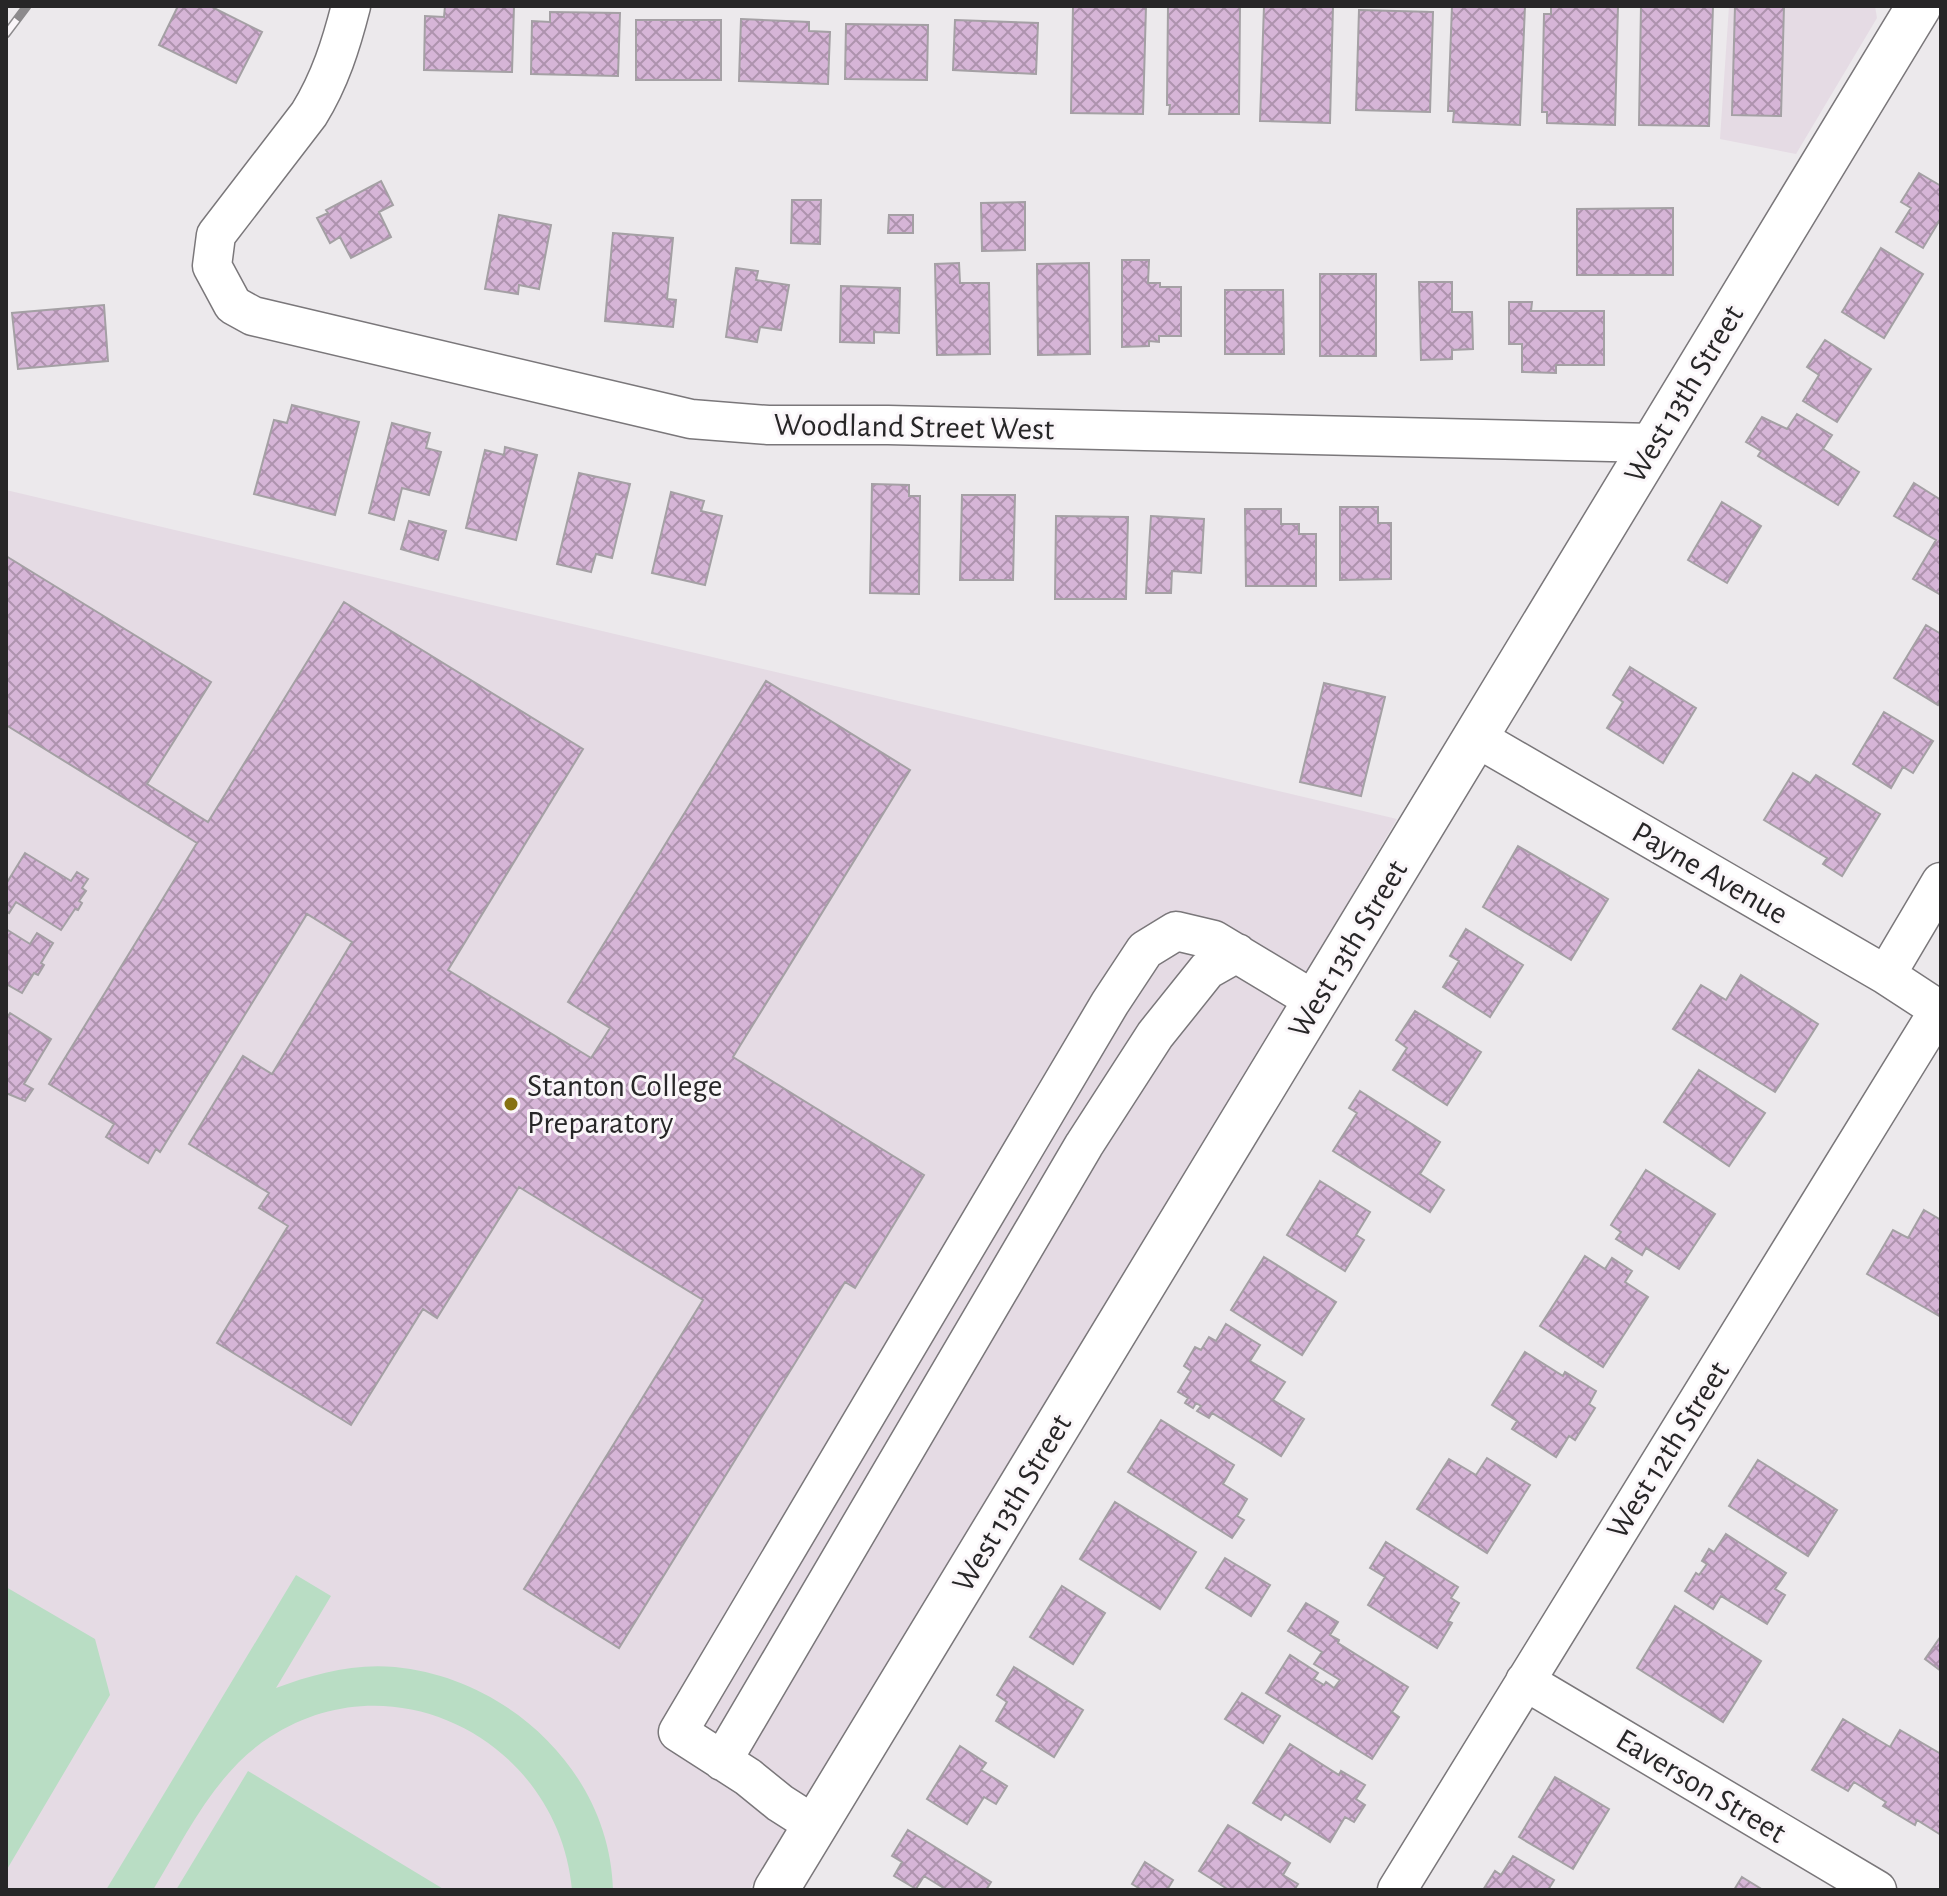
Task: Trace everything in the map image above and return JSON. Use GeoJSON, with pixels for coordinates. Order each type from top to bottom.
{"type":"FeatureCollection","features":[{"type":"Feature","properties":{"kind":"street","name":"Woodland Street West"},"geometry":{"type":"LineString","coordinates":[[351,6],[339,56],[322,93],[216,235],[212,266],[233,305],[253,316],[691,419],[768,425],[888,425],[1654,443]]}},
{"type":"Feature","properties":{"kind":"street","name":"West 13th Street"},"geometry":{"type":"LineString","coordinates":[[776,1890],[1919,6]]}},
{"type":"Feature","properties":{"kind":"street","name":"Payne Avenue"},"geometry":{"type":"LineString","coordinates":[[1477,738],[1886,975],[1940,1011]]}},
{"type":"Feature","properties":{"kind":"street"},"geometry":{"type":"LineString","coordinates":[[1886,975],[1941,882]]}},
{"type":"Feature","properties":{"kind":"street"},"geometry":{"type":"LineString","coordinates":[[816,1826],[678,1732],[1110,1003],[1145,950],[1176,931],[1214,940],[1317,1002]]}},
{"type":"Feature","properties":{"kind":"street"},"geometry":{"type":"LineString","coordinates":[[722,1761],[1084,1145],[1155,1035],[1207,970],[1237,953]]}},
{"type":"Feature","properties":{"kind":"street","name":"West 12th Street"},"geometry":{"type":"LineString","coordinates":[[1397,1890],[1940,1011]]}},
{"type":"Feature","properties":{"kind":"street","name":"Eaverson Street"},"geometry":{"type":"LineString","coordinates":[[1525,1681],[1877,1890]]}},
{"type":"Feature","properties":{"kind":"shaded area"},"geometry":{"type":"Polygon","coordinates":[[[1729,6],[1875,6],[1877,18],[1796,154],[1720,139],[1729,6]]]}},
{"type":"Feature","properties":{"kind":"shaded area"},"geometry":{"type":"Polygon","coordinates":[[[6,490],[1397,819],[1260,1051],[749,1890],[6,1890],[6,490]]]}},
{"type":"Feature","properties":{"kind":"green space"},"geometry":{"type":"Polygon","coordinates":[[[296,1575],[331,1596],[276,1688],[334,1671],[395,1667],[437,1675],[476,1690],[513,1711],[545,1738],[572,1770],[594,1807],[607,1847],[613,1890],[572,1890],[560,1838],[537,1793],[504,1756],[464,1728],[418,1711],[369,1706],[319,1714],[270,1737],[233,1768],[203,1806],[153,1890],[106,1890],[296,1575]]]}},
{"type":"Feature","properties":{"kind":"green space"},"geometry":{"type":"Polygon","coordinates":[[[6,1587],[95,1639],[110,1695],[6,1871],[6,1587]]]}},
{"type":"Feature","properties":{"kind":"green space"},"geometry":{"type":"Polygon","coordinates":[[[248,1771],[445,1890],[176,1890],[248,1771]]]}},
{"type":"Feature","properties":{"kind":"building"},"geometry":{"type":"Polygon","coordinates":[[[178,6],[210,6],[262,32],[236,83],[159,45],[178,6]]]}},
{"type":"Feature","properties":{"kind":"building"},"geometry":{"type":"Polygon","coordinates":[[[445,6],[514,6],[512,72],[424,70],[425,16],[444,17],[445,6]]]}},
{"type":"Feature","properties":{"kind":"building"},"geometry":{"type":"Polygon","coordinates":[[[1073,6],[1146,6],[1143,114],[1071,113],[1073,6]]]}},
{"type":"Feature","properties":{"kind":"building"},"geometry":{"type":"Polygon","coordinates":[[[1168,6],[1240,6],[1239,114],[1169,114],[1168,6]]]}},
{"type":"Feature","properties":{"kind":"building"},"geometry":{"type":"Polygon","coordinates":[[[1264,6],[1333,6],[1330,123],[1260,121],[1264,6]]]}},
{"type":"Feature","properties":{"kind":"building"},"geometry":{"type":"Polygon","coordinates":[[[1452,6],[1525,6],[1520,125],[1453,122],[1454,111],[1448,111],[1452,6]]]}},
{"type":"Feature","properties":{"kind":"building"},"geometry":{"type":"Polygon","coordinates":[[[1551,6],[1618,6],[1615,125],[1547,123],[1547,112],[1542,112],[1544,14],[1551,14],[1551,6]]]}},
{"type":"Feature","properties":{"kind":"building"},"geometry":{"type":"Polygon","coordinates":[[[1641,6],[1713,6],[1709,126],[1639,125],[1641,6]]]}},
{"type":"Feature","properties":{"kind":"building"},"geometry":{"type":"Polygon","coordinates":[[[1735,6],[1784,6],[1781,116],[1732,115],[1735,6]]]}},
{"type":"Feature","properties":{"kind":"building"},"geometry":{"type":"Polygon","coordinates":[[[1359,10],[1433,12],[1430,112],[1356,110],[1359,10]]]}},
{"type":"Feature","properties":{"kind":"building"},"geometry":{"type":"Polygon","coordinates":[[[550,12],[620,13],[618,76],[531,74],[532,21],[550,22],[550,12]]]}},
{"type":"Feature","properties":{"kind":"building"},"geometry":{"type":"Polygon","coordinates":[[[741,19],[809,22],[809,31],[830,32],[828,84],[739,81],[741,19]]]}},
{"type":"Feature","properties":{"kind":"building"},"geometry":{"type":"Polygon","coordinates":[[[636,20],[721,20],[721,80],[636,80],[636,20]]]}},
{"type":"Feature","properties":{"kind":"building"},"geometry":{"type":"Polygon","coordinates":[[[955,20],[1038,23],[1036,74],[953,70],[955,20]]]}},
{"type":"Feature","properties":{"kind":"building"},"geometry":{"type":"Polygon","coordinates":[[[846,24],[928,25],[927,80],[845,79],[846,24]]]}},
{"type":"Feature","properties":{"kind":"building"},"geometry":{"type":"Polygon","coordinates":[[[1919,173],[1941,186],[1941,218],[1923,248],[1896,232],[1911,208],[1901,202],[1919,173]]]}},
{"type":"Feature","properties":{"kind":"building"},"geometry":{"type":"Polygon","coordinates":[[[381,181],[393,205],[379,212],[391,237],[351,258],[340,237],[330,243],[317,218],[328,213],[326,210],[381,181]]]}},
{"type":"Feature","properties":{"kind":"building"},"geometry":{"type":"Polygon","coordinates":[[[792,200],[821,200],[820,244],[791,243],[792,200]]]}},
{"type":"Feature","properties":{"kind":"building"},"geometry":{"type":"Polygon","coordinates":[[[1025,202],[1025,250],[982,251],[981,203],[1025,202]]]}},
{"type":"Feature","properties":{"kind":"building"},"geometry":{"type":"Polygon","coordinates":[[[1673,208],[1673,275],[1577,275],[1577,209],[1673,208]]]}},
{"type":"Feature","properties":{"kind":"building"},"geometry":{"type":"Polygon","coordinates":[[[499,215],[551,225],[539,289],[519,285],[518,294],[485,289],[499,215]]]}},
{"type":"Feature","properties":{"kind":"building"},"geometry":{"type":"Polygon","coordinates":[[[889,215],[913,215],[913,233],[888,233],[889,215]]]}},
{"type":"Feature","properties":{"kind":"building"},"geometry":{"type":"Polygon","coordinates":[[[613,233],[673,238],[667,299],[676,300],[673,327],[605,321],[613,233]]]}},
{"type":"Feature","properties":{"kind":"building"},"geometry":{"type":"Polygon","coordinates":[[[1881,248],[1923,274],[1884,338],[1842,312],[1881,248]]]}},
{"type":"Feature","properties":{"kind":"building"},"geometry":{"type":"Polygon","coordinates":[[[1122,260],[1149,260],[1148,283],[1160,283],[1160,287],[1181,287],[1181,336],[1159,336],[1159,342],[1149,341],[1149,346],[1122,347],[1122,260]]]}},
{"type":"Feature","properties":{"kind":"building"},"geometry":{"type":"Polygon","coordinates":[[[959,263],[960,283],[989,283],[990,354],[937,355],[935,264],[959,263]]]}},
{"type":"Feature","properties":{"kind":"building"},"geometry":{"type":"Polygon","coordinates":[[[1089,263],[1090,354],[1038,355],[1037,264],[1089,263]]]}},
{"type":"Feature","properties":{"kind":"building"},"geometry":{"type":"Polygon","coordinates":[[[736,268],[758,271],[756,280],[789,285],[781,330],[760,327],[757,342],[726,337],[736,268]]]}},
{"type":"Feature","properties":{"kind":"building"},"geometry":{"type":"Polygon","coordinates":[[[1320,274],[1376,274],[1376,356],[1320,356],[1320,274]]]}},
{"type":"Feature","properties":{"kind":"building"},"geometry":{"type":"Polygon","coordinates":[[[1419,282],[1452,282],[1452,312],[1472,312],[1473,349],[1452,350],[1452,359],[1421,360],[1419,282]]]}},
{"type":"Feature","properties":{"kind":"building"},"geometry":{"type":"Polygon","coordinates":[[[841,286],[900,288],[899,333],[874,332],[874,343],[840,342],[841,286]]]}},
{"type":"Feature","properties":{"kind":"building"},"geometry":{"type":"Polygon","coordinates":[[[1225,290],[1283,290],[1284,354],[1225,354],[1225,290]]]}},
{"type":"Feature","properties":{"kind":"building"},"geometry":{"type":"Polygon","coordinates":[[[1509,302],[1532,302],[1531,311],[1604,311],[1604,365],[1556,365],[1556,373],[1522,372],[1522,344],[1509,344],[1509,302]]]}},
{"type":"Feature","properties":{"kind":"building"},"geometry":{"type":"Polygon","coordinates":[[[104,305],[108,361],[18,369],[12,313],[104,305]]]}},
{"type":"Feature","properties":{"kind":"building"},"geometry":{"type":"Polygon","coordinates":[[[1825,340],[1871,369],[1837,422],[1803,401],[1819,375],[1807,367],[1825,340]]]}},
{"type":"Feature","properties":{"kind":"building"},"geometry":{"type":"Polygon","coordinates":[[[292,405],[359,422],[335,515],[254,494],[274,420],[287,423],[292,405]]]}},
{"type":"Feature","properties":{"kind":"building"},"geometry":{"type":"Polygon","coordinates":[[[1797,414],[1832,435],[1823,449],[1859,472],[1838,505],[1758,456],[1761,451],[1746,442],[1762,417],[1787,429],[1797,414]]]}},
{"type":"Feature","properties":{"kind":"building"},"geometry":{"type":"Polygon","coordinates":[[[392,423],[430,433],[426,448],[441,452],[429,495],[402,488],[394,520],[369,513],[392,423]]]}},
{"type":"Feature","properties":{"kind":"building"},"geometry":{"type":"Polygon","coordinates":[[[505,447],[537,455],[516,540],[466,528],[485,450],[504,455],[505,447]]]}},
{"type":"Feature","properties":{"kind":"building"},"geometry":{"type":"Polygon","coordinates":[[[579,473],[630,484],[612,558],[596,554],[591,572],[557,564],[579,473]]]}},
{"type":"Feature","properties":{"kind":"building"},"geometry":{"type":"Polygon","coordinates":[[[1914,483],[1941,500],[1941,595],[1913,579],[1936,540],[1894,516],[1914,483]]]}},
{"type":"Feature","properties":{"kind":"building"},"geometry":{"type":"Polygon","coordinates":[[[872,484],[909,485],[909,496],[920,496],[919,594],[870,593],[872,484]]]}},
{"type":"Feature","properties":{"kind":"building"},"geometry":{"type":"Polygon","coordinates":[[[671,492],[704,501],[701,511],[722,516],[705,585],[652,573],[671,492]]]}},
{"type":"Feature","properties":{"kind":"building"},"geometry":{"type":"Polygon","coordinates":[[[962,495],[1015,495],[1013,580],[960,580],[962,495]]]}},
{"type":"Feature","properties":{"kind":"building"},"geometry":{"type":"Polygon","coordinates":[[[1722,502],[1761,526],[1727,583],[1688,560],[1722,502]]]}},
{"type":"Feature","properties":{"kind":"building"},"geometry":{"type":"Polygon","coordinates":[[[1340,507],[1378,507],[1378,523],[1391,523],[1391,579],[1340,580],[1340,507]]]}},
{"type":"Feature","properties":{"kind":"building"},"geometry":{"type":"Polygon","coordinates":[[[1245,509],[1281,509],[1281,524],[1299,524],[1299,534],[1316,534],[1316,586],[1246,586],[1245,509]]]}},
{"type":"Feature","properties":{"kind":"building"},"geometry":{"type":"Polygon","coordinates":[[[1056,516],[1128,517],[1126,599],[1055,599],[1056,516]]]}},
{"type":"Feature","properties":{"kind":"building"},"geometry":{"type":"Polygon","coordinates":[[[1151,516],[1204,519],[1201,573],[1172,571],[1171,593],[1146,593],[1151,516]]]}},
{"type":"Feature","properties":{"kind":"building"},"geometry":{"type":"Polygon","coordinates":[[[409,521],[446,531],[438,560],[401,549],[409,521]]]}},
{"type":"Feature","properties":{"kind":"building","name":"Stanton College Preparatory"},"geometry":{"type":"Polygon","coordinates":[[[6,556],[211,682],[147,784],[208,822],[344,602],[583,749],[448,970],[591,1058],[610,1028],[568,1002],[766,681],[910,770],[733,1057],[924,1175],[855,1288],[845,1282],[619,1648],[524,1589],[703,1300],[519,1187],[437,1318],[423,1309],[351,1425],[217,1343],[288,1226],[259,1208],[269,1193],[189,1144],[243,1056],[272,1074],[352,942],[307,914],[160,1152],[156,1149],[148,1163],[106,1137],[114,1124],[49,1084],[197,843],[6,725],[6,556]]]}},
{"type":"Feature","properties":{"kind":"building"},"geometry":{"type":"Polygon","coordinates":[[[1926,625],[1941,634],[1941,700],[1938,705],[1894,678],[1926,625]]]}},
{"type":"Feature","properties":{"kind":"building"},"geometry":{"type":"Polygon","coordinates":[[[1630,667],[1696,708],[1663,763],[1607,728],[1623,702],[1613,695],[1630,667]]]}},
{"type":"Feature","properties":{"kind":"building"},"geometry":{"type":"Polygon","coordinates":[[[1324,683],[1385,697],[1361,796],[1300,782],[1324,683]]]}},
{"type":"Feature","properties":{"kind":"building"},"geometry":{"type":"Polygon","coordinates":[[[1884,712],[1933,741],[1913,773],[1903,767],[1891,788],[1853,764],[1884,712]]]}},
{"type":"Feature","properties":{"kind":"building"},"geometry":{"type":"Polygon","coordinates":[[[1793,773],[1810,783],[1816,775],[1880,814],[1842,876],[1823,864],[1827,858],[1764,820],[1793,773]]]}},
{"type":"Feature","properties":{"kind":"building"},"geometry":{"type":"Polygon","coordinates":[[[1518,846],[1608,899],[1571,960],[1483,907],[1518,846]]]}},
{"type":"Feature","properties":{"kind":"building"},"geometry":{"type":"Polygon","coordinates":[[[25,853],[71,881],[77,872],[88,879],[82,888],[86,891],[79,901],[82,903],[61,930],[16,902],[9,913],[6,911],[6,884],[25,853]]]}},
{"type":"Feature","properties":{"kind":"building"},"geometry":{"type":"Polygon","coordinates":[[[6,929],[30,944],[37,933],[53,943],[38,975],[34,973],[22,993],[6,984],[6,929]]]}},
{"type":"Feature","properties":{"kind":"building"},"geometry":{"type":"Polygon","coordinates":[[[1466,929],[1523,965],[1490,1017],[1443,987],[1459,961],[1450,956],[1466,929]]]}},
{"type":"Feature","properties":{"kind":"building"},"geometry":{"type":"Polygon","coordinates":[[[1741,975],[1818,1024],[1775,1092],[1673,1029],[1701,985],[1726,1000],[1741,975]]]}},
{"type":"Feature","properties":{"kind":"building"},"geometry":{"type":"Polygon","coordinates":[[[1415,1011],[1481,1052],[1447,1105],[1393,1070],[1407,1048],[1396,1040],[1415,1011]]]}},
{"type":"Feature","properties":{"kind":"building"},"geometry":{"type":"Polygon","coordinates":[[[10,1013],[51,1039],[24,1084],[33,1089],[25,1101],[6,1093],[6,1015],[10,1013]]]}},
{"type":"Feature","properties":{"kind":"building"},"geometry":{"type":"Polygon","coordinates":[[[1699,1070],[1765,1113],[1729,1166],[1664,1122],[1699,1070]]]}},
{"type":"Feature","properties":{"kind":"building"},"geometry":{"type":"Polygon","coordinates":[[[1360,1091],[1440,1142],[1420,1174],[1444,1190],[1430,1212],[1333,1151],[1357,1113],[1349,1108],[1360,1091]]]}},
{"type":"Feature","properties":{"kind":"building"},"geometry":{"type":"Polygon","coordinates":[[[1646,1170],[1715,1214],[1679,1269],[1646,1248],[1642,1255],[1616,1239],[1621,1232],[1611,1225],[1646,1170]]]}},
{"type":"Feature","properties":{"kind":"building"},"geometry":{"type":"Polygon","coordinates":[[[1320,1181],[1370,1212],[1356,1235],[1364,1240],[1345,1271],[1287,1235],[1320,1181]]]}},
{"type":"Feature","properties":{"kind":"building"},"geometry":{"type":"Polygon","coordinates":[[[1924,1210],[1941,1220],[1941,1317],[1867,1274],[1893,1230],[1908,1238],[1924,1210]]]}},
{"type":"Feature","properties":{"kind":"building"},"geometry":{"type":"Polygon","coordinates":[[[1585,1256],[1605,1269],[1612,1258],[1632,1271],[1625,1282],[1648,1297],[1603,1367],[1540,1326],[1585,1256]]]}},
{"type":"Feature","properties":{"kind":"building"},"geometry":{"type":"Polygon","coordinates":[[[1264,1257],[1336,1302],[1302,1355],[1231,1310],[1264,1257]]]}},
{"type":"Feature","properties":{"kind":"building"},"geometry":{"type":"Polygon","coordinates":[[[1226,1324],[1260,1345],[1250,1361],[1285,1382],[1273,1400],[1304,1419],[1281,1456],[1212,1413],[1209,1418],[1197,1411],[1201,1406],[1196,1403],[1193,1408],[1185,1403],[1188,1398],[1178,1392],[1191,1371],[1184,1366],[1195,1347],[1201,1350],[1209,1337],[1216,1341],[1226,1324]]]}},
{"type":"Feature","properties":{"kind":"building"},"geometry":{"type":"Polygon","coordinates":[[[1525,1352],[1563,1376],[1565,1372],[1596,1391],[1589,1404],[1595,1408],[1575,1440],[1569,1436],[1556,1457],[1512,1429],[1517,1421],[1492,1405],[1525,1352]]]}},
{"type":"Feature","properties":{"kind":"building"},"geometry":{"type":"Polygon","coordinates":[[[1161,1420],[1234,1465],[1223,1484],[1247,1499],[1237,1516],[1244,1520],[1232,1538],[1128,1472],[1161,1420]]]}},
{"type":"Feature","properties":{"kind":"building"},"geometry":{"type":"Polygon","coordinates":[[[1487,1458],[1530,1485],[1487,1553],[1417,1509],[1449,1459],[1476,1475],[1487,1458]]]}},
{"type":"Feature","properties":{"kind":"building"},"geometry":{"type":"Polygon","coordinates":[[[1758,1460],[1837,1510],[1808,1556],[1729,1506],[1758,1460]]]}},
{"type":"Feature","properties":{"kind":"building"},"geometry":{"type":"Polygon","coordinates":[[[1115,1502],[1196,1552],[1160,1609],[1080,1559],[1115,1502]]]}},
{"type":"Feature","properties":{"kind":"building"},"geometry":{"type":"Polygon","coordinates":[[[1726,1534],[1786,1573],[1775,1589],[1785,1595],[1767,1624],[1721,1596],[1713,1609],[1685,1591],[1696,1573],[1699,1575],[1707,1564],[1702,1561],[1709,1549],[1714,1552],[1726,1534]]]}},
{"type":"Feature","properties":{"kind":"building"},"geometry":{"type":"Polygon","coordinates":[[[1386,1542],[1458,1587],[1451,1598],[1459,1603],[1448,1621],[1452,1623],[1437,1648],[1368,1605],[1385,1577],[1370,1568],[1386,1542]]]}},
{"type":"Feature","properties":{"kind":"building"},"geometry":{"type":"Polygon","coordinates":[[[1225,1558],[1270,1585],[1251,1616],[1206,1588],[1225,1558]]]}},
{"type":"Feature","properties":{"kind":"building"},"geometry":{"type":"Polygon","coordinates":[[[1062,1586],[1105,1613],[1073,1664],[1030,1637],[1062,1586]]]}},
{"type":"Feature","properties":{"kind":"building"},"geometry":{"type":"Polygon","coordinates":[[[1306,1603],[1338,1622],[1330,1635],[1339,1640],[1338,1643],[1408,1687],[1392,1712],[1399,1717],[1372,1759],[1266,1693],[1290,1655],[1318,1673],[1314,1679],[1324,1685],[1326,1682],[1334,1688],[1340,1680],[1314,1664],[1322,1652],[1288,1631],[1306,1603]]]}},
{"type":"Feature","properties":{"kind":"building"},"geometry":{"type":"Polygon","coordinates":[[[1675,1606],[1761,1661],[1723,1722],[1637,1668],[1675,1606]]]}},
{"type":"Feature","properties":{"kind":"building"},"geometry":{"type":"Polygon","coordinates":[[[1941,1636],[1941,1671],[1925,1659],[1941,1636]]]}},
{"type":"Feature","properties":{"kind":"building"},"geometry":{"type":"Polygon","coordinates":[[[1014,1667],[1083,1710],[1054,1757],[996,1721],[1007,1702],[997,1695],[1014,1667]]]}},
{"type":"Feature","properties":{"kind":"building"},"geometry":{"type":"Polygon","coordinates":[[[1242,1693],[1280,1716],[1263,1743],[1225,1719],[1242,1693]]]}},
{"type":"Feature","properties":{"kind":"building"},"geometry":{"type":"Polygon","coordinates":[[[1843,1719],[1890,1747],[1900,1730],[1941,1754],[1941,1835],[1917,1820],[1915,1825],[1883,1806],[1886,1802],[1854,1782],[1848,1791],[1812,1770],[1843,1719]]]}},
{"type":"Feature","properties":{"kind":"building"},"geometry":{"type":"Polygon","coordinates":[[[1290,1744],[1339,1775],[1341,1771],[1365,1785],[1356,1799],[1365,1805],[1354,1822],[1345,1817],[1330,1842],[1285,1814],[1281,1820],[1253,1803],[1290,1744]]]}},
{"type":"Feature","properties":{"kind":"building"},"geometry":{"type":"Polygon","coordinates":[[[960,1746],[986,1763],[981,1770],[1007,1786],[996,1804],[984,1797],[967,1824],[927,1799],[960,1746]]]}},
{"type":"Feature","properties":{"kind":"building"},"geometry":{"type":"Polygon","coordinates":[[[1555,1777],[1609,1809],[1573,1869],[1519,1837],[1555,1777]]]}},
{"type":"Feature","properties":{"kind":"building"},"geometry":{"type":"Polygon","coordinates":[[[1228,1825],[1290,1863],[1283,1875],[1298,1884],[1294,1890],[1229,1890],[1199,1871],[1228,1825]]]}},
{"type":"Feature","properties":{"kind":"building"},"geometry":{"type":"Polygon","coordinates":[[[908,1830],[991,1882],[986,1890],[947,1890],[924,1876],[916,1889],[894,1876],[902,1862],[892,1856],[908,1830]]]}},
{"type":"Feature","properties":{"kind":"building"},"geometry":{"type":"Polygon","coordinates":[[[1513,1856],[1554,1880],[1548,1890],[1483,1890],[1495,1871],[1501,1875],[1513,1856]]]}},
{"type":"Feature","properties":{"kind":"building"},"geometry":{"type":"Polygon","coordinates":[[[1145,1862],[1173,1880],[1167,1890],[1142,1890],[1132,1884],[1145,1862]]]}},
{"type":"Feature","properties":{"kind":"building"},"geometry":{"type":"Polygon","coordinates":[[[1742,1877],[1763,1890],[1734,1890],[1742,1877]]]}},
{"type":"Feature","properties":{"kind":"railway"},"geometry":{"type":"LineString","coordinates":[[6,34],[27,6]]}},
{"type":"Feature","properties":{"kind":"place","name":"Stanton College Preparatory"},"geometry":{"type":"Point","coordinates":[511,1104]}}]}
